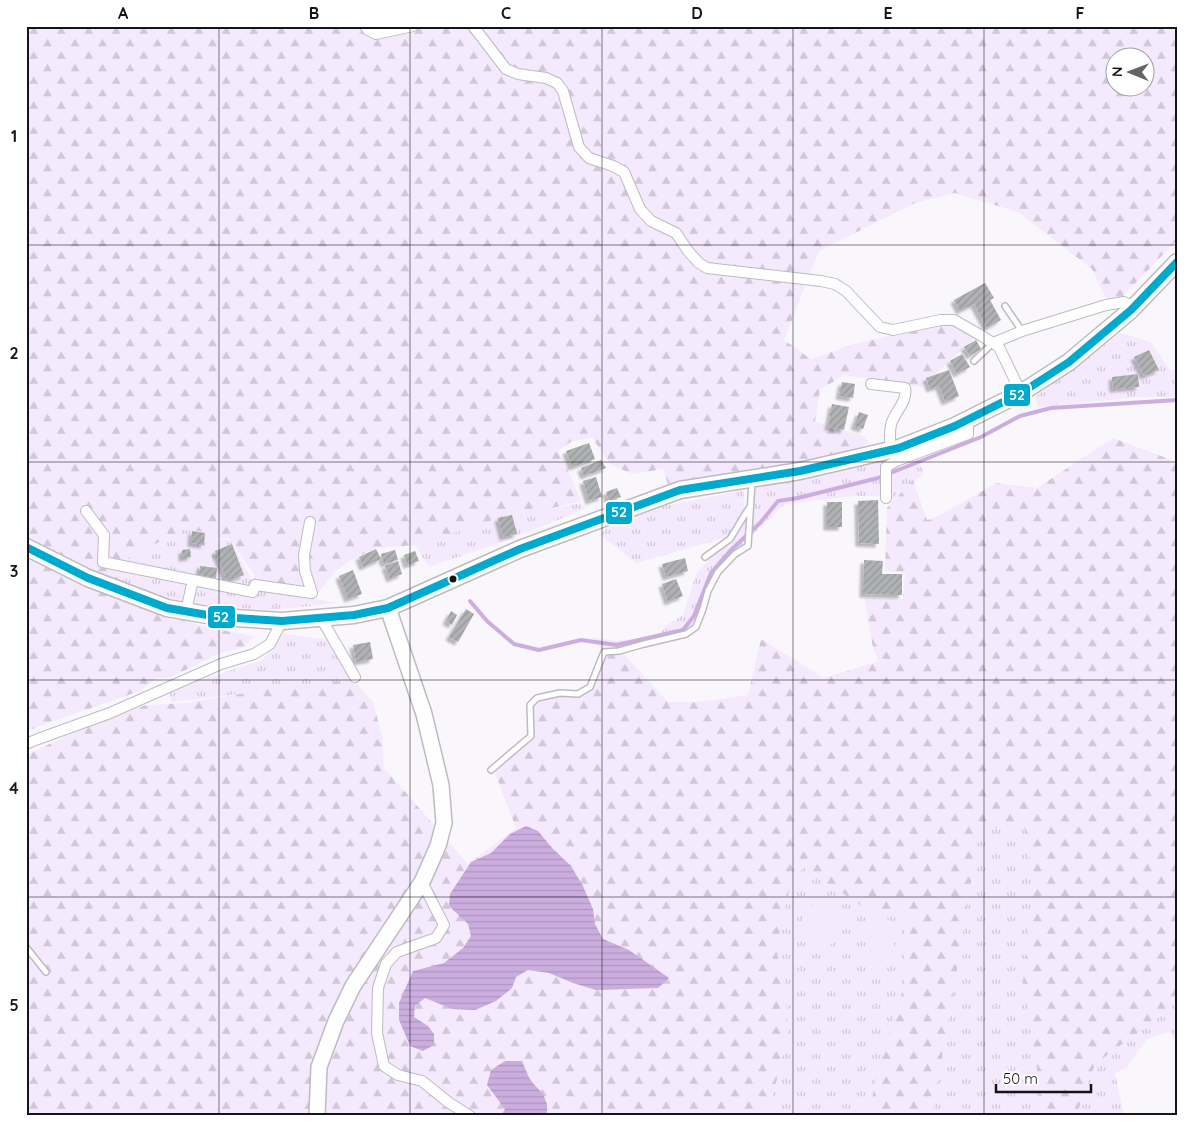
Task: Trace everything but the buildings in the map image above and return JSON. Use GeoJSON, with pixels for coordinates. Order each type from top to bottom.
{"type":"FeatureCollection","features":[{"type":"Feature","properties":{"kind":"main road"},"geometry":{"type":"LineString","coordinates":[[26,547],[88,578],[167,608],[186,612],[219,617],[282,621],[354,615],[388,608],[520,549],[680,490],[800,471],[891,450],[968,420],[1021,393],[1069,362],[1134,307],[1177,262]]}},
{"type":"Feature","properties":{"kind":"street"},"geometry":{"type":"LineString","coordinates":[[365,26],[376,34],[414,26]]}},
{"type":"Feature","properties":{"kind":"street"},"geometry":{"type":"LineString","coordinates":[[473,26],[506,69],[518,74],[546,78],[557,83],[563,91],[580,148],[589,158],[624,172],[640,209],[651,221],[676,233],[699,263],[707,268],[835,284],[846,291],[880,327],[893,330],[941,320],[954,320],[999,347],[1021,393]]}},
{"type":"Feature","properties":{"kind":"street"},"geometry":{"type":"LineString","coordinates":[[993,343],[1022,331],[1106,305],[1124,302],[1134,307]]}},
{"type":"Feature","properties":{"kind":"street"},"geometry":{"type":"LineString","coordinates":[[871,384],[905,388],[906,394],[891,424],[891,450]]}},
{"type":"Feature","properties":{"kind":"street"},"geometry":{"type":"LineString","coordinates":[[886,498],[886,467],[896,461],[968,434],[968,420]]}},
{"type":"Feature","properties":{"kind":"street"},"geometry":{"type":"LineString","coordinates":[[86,511],[104,536],[103,562],[253,592],[255,585],[312,594],[305,571],[304,554],[310,522]]}},
{"type":"Feature","properties":{"kind":"street"},"geometry":{"type":"LineString","coordinates":[[186,612],[193,580]]}},
{"type":"Feature","properties":{"kind":"street"},"geometry":{"type":"LineString","coordinates":[[317,1116],[319,1067],[336,1021],[353,986],[422,882],[438,846],[444,824],[441,785],[424,714],[388,608]]}},
{"type":"Feature","properties":{"kind":"street"},"geometry":{"type":"LineString","coordinates":[[321,618],[355,677]]}},
{"type":"Feature","properties":{"kind":"street"},"geometry":{"type":"LineString","coordinates":[[26,744],[110,713],[221,664],[254,654],[270,644],[282,621]]}},
{"type":"Feature","properties":{"kind":"street"},"geometry":{"type":"LineString","coordinates":[[422,882],[444,924],[436,938],[397,952],[386,964],[378,988],[378,1033],[384,1066],[398,1075],[422,1082],[470,1116]]}},
{"type":"Feature","properties":{"kind":"lane"},"geometry":{"type":"LineString","coordinates":[[1005,306],[1022,331]]}},
{"type":"Feature","properties":{"kind":"lane"},"geometry":{"type":"LineString","coordinates":[[974,361],[993,343]]}},
{"type":"Feature","properties":{"kind":"lane"},"geometry":{"type":"LineString","coordinates":[[491,770],[531,736],[530,705],[537,698],[560,693],[578,694],[590,687],[604,652],[619,651],[686,634],[696,627],[708,591],[718,572],[735,554],[748,546],[752,479]]}},
{"type":"Feature","properties":{"kind":"lane"},"geometry":{"type":"LineString","coordinates":[[705,557],[730,539],[750,507]]}},
{"type":"Feature","properties":{"kind":"lane"},"geometry":{"type":"LineString","coordinates":[[26,947],[46,972]]}},
{"type":"Feature","properties":{"kind":"green space"},"geometry":{"type":"Polygon","coordinates":[[[26,26],[1177,26],[1177,240],[1123,296],[1107,301],[1092,269],[1018,212],[955,193],[915,203],[819,251],[784,340],[811,359],[854,344],[952,321],[976,336],[922,387],[844,375],[820,390],[815,422],[866,437],[869,444],[822,458],[668,484],[663,469],[633,474],[611,465],[592,438],[572,441],[558,451],[581,501],[527,514],[515,508],[486,523],[415,545],[376,548],[353,559],[337,570],[319,592],[309,593],[255,585],[254,575],[229,538],[214,540],[212,532],[183,530],[116,564],[126,598],[156,612],[210,628],[254,636],[244,647],[220,653],[169,678],[158,678],[137,692],[26,732],[26,26]]]}},
{"type":"Feature","properties":{"kind":"green space"},"geometry":{"type":"Polygon","coordinates":[[[1120,333],[1151,342],[1170,370],[1177,369],[1177,397],[1139,397],[1038,407],[1035,397],[1120,333]]]}},
{"type":"Feature","properties":{"kind":"green space"},"geometry":{"type":"Polygon","coordinates":[[[1113,438],[1177,462],[1177,992],[1171,1008],[1095,1064],[1076,1116],[1040,1116],[1039,1082],[1023,976],[1034,885],[1023,820],[979,833],[932,1116],[868,1116],[878,1071],[905,983],[904,914],[868,910],[803,867],[789,891],[776,949],[786,990],[788,1033],[768,1116],[26,1116],[26,755],[88,726],[146,705],[187,703],[275,688],[353,680],[373,702],[382,736],[384,770],[468,864],[516,828],[492,765],[518,748],[531,736],[530,705],[537,698],[560,693],[578,694],[590,686],[602,652],[619,651],[623,653],[668,702],[698,702],[748,695],[761,639],[824,678],[879,661],[873,648],[864,598],[903,599],[905,572],[885,571],[887,508],[913,480],[927,520],[932,519],[997,483],[1037,488],[1113,438]]]}},
{"type":"Feature","properties":{"kind":"green space"},"geometry":{"type":"Polygon","coordinates":[[[915,454],[924,473],[894,499],[886,496],[854,496],[785,504],[751,534],[752,484],[915,454]]]}},
{"type":"Feature","properties":{"kind":"green space"},"geometry":{"type":"Polygon","coordinates":[[[744,490],[744,509],[734,529],[750,505],[748,548],[716,575],[698,628],[621,650],[604,652],[594,642],[593,637],[616,641],[660,635],[664,627],[683,615],[696,574],[728,537],[636,563],[600,535],[610,525],[644,510],[744,490]]]}},
{"type":"Feature","properties":{"kind":"green space"},"geometry":{"type":"Polygon","coordinates":[[[581,503],[585,509],[510,539],[429,567],[415,545],[515,508],[529,513],[581,503]]]}},
{"type":"Feature","properties":{"kind":"green space"},"geometry":{"type":"Polygon","coordinates":[[[212,529],[216,540],[230,540],[256,589],[338,603],[272,610],[218,607],[173,599],[121,583],[116,564],[183,530],[212,529]]]}},
{"type":"Feature","properties":{"kind":"green space"},"geometry":{"type":"Polygon","coordinates":[[[284,634],[330,640],[353,680],[172,702],[168,691],[262,660],[284,634]]]}},
{"type":"Feature","properties":{"kind":"green space"},"geometry":{"type":"Polygon","coordinates":[[[1034,796],[1111,1051],[1171,1008],[1177,992],[1177,1043],[1169,1032],[1147,1039],[1126,1068],[1115,1073],[1124,1116],[713,1116],[773,838],[1034,796]]]}},
{"type":"Feature","properties":{"kind":"green space"},"geometry":{"type":"Polygon","coordinates":[[[833,895],[841,900],[837,937],[822,952],[814,951],[805,942],[801,934],[802,920],[811,907],[822,898],[833,895]]]}},
{"type":"Feature","properties":{"kind":"green space"},"geometry":{"type":"Polygon","coordinates":[[[878,917],[886,918],[890,921],[894,937],[891,954],[879,963],[872,961],[864,936],[866,926],[878,917]]]}},
{"type":"Feature","properties":{"kind":"shaded area"},"geometry":{"type":"Polygon","coordinates":[[[526,826],[538,831],[570,865],[582,884],[593,909],[595,924],[603,939],[629,950],[669,978],[658,988],[596,990],[549,973],[528,970],[516,977],[512,988],[496,1001],[475,1010],[452,1009],[425,998],[415,1006],[414,1017],[428,1026],[434,1034],[434,1045],[423,1051],[410,1046],[399,1020],[399,1003],[413,971],[444,963],[463,948],[471,936],[468,924],[449,906],[450,894],[471,862],[491,853],[510,834],[526,826]]]}},
{"type":"Feature","properties":{"kind":"shaded area"},"geometry":{"type":"Polygon","coordinates":[[[505,1061],[522,1061],[530,1080],[543,1094],[547,1104],[547,1116],[501,1116],[505,1109],[487,1085],[491,1070],[505,1061]]]}},
{"type":"Feature","properties":{"kind":"waterway"},"geometry":{"type":"LineString","coordinates":[[470,601],[487,621],[514,644],[539,650],[581,640],[617,645],[683,630],[694,616],[711,573],[730,551],[761,522],[778,501],[798,498],[878,478],[981,437],[1020,416],[1051,408],[1177,400]]}},
{"type":"Feature","properties":{"kind":"transit line","name":"52"},"geometry":{"type":"LineString","coordinates":[[26,547],[88,578],[167,608],[219,617],[282,621],[354,615],[388,608],[520,549],[680,490],[800,471],[899,448],[955,426],[1021,393],[1069,362],[1131,310],[1177,262]]}}]}
